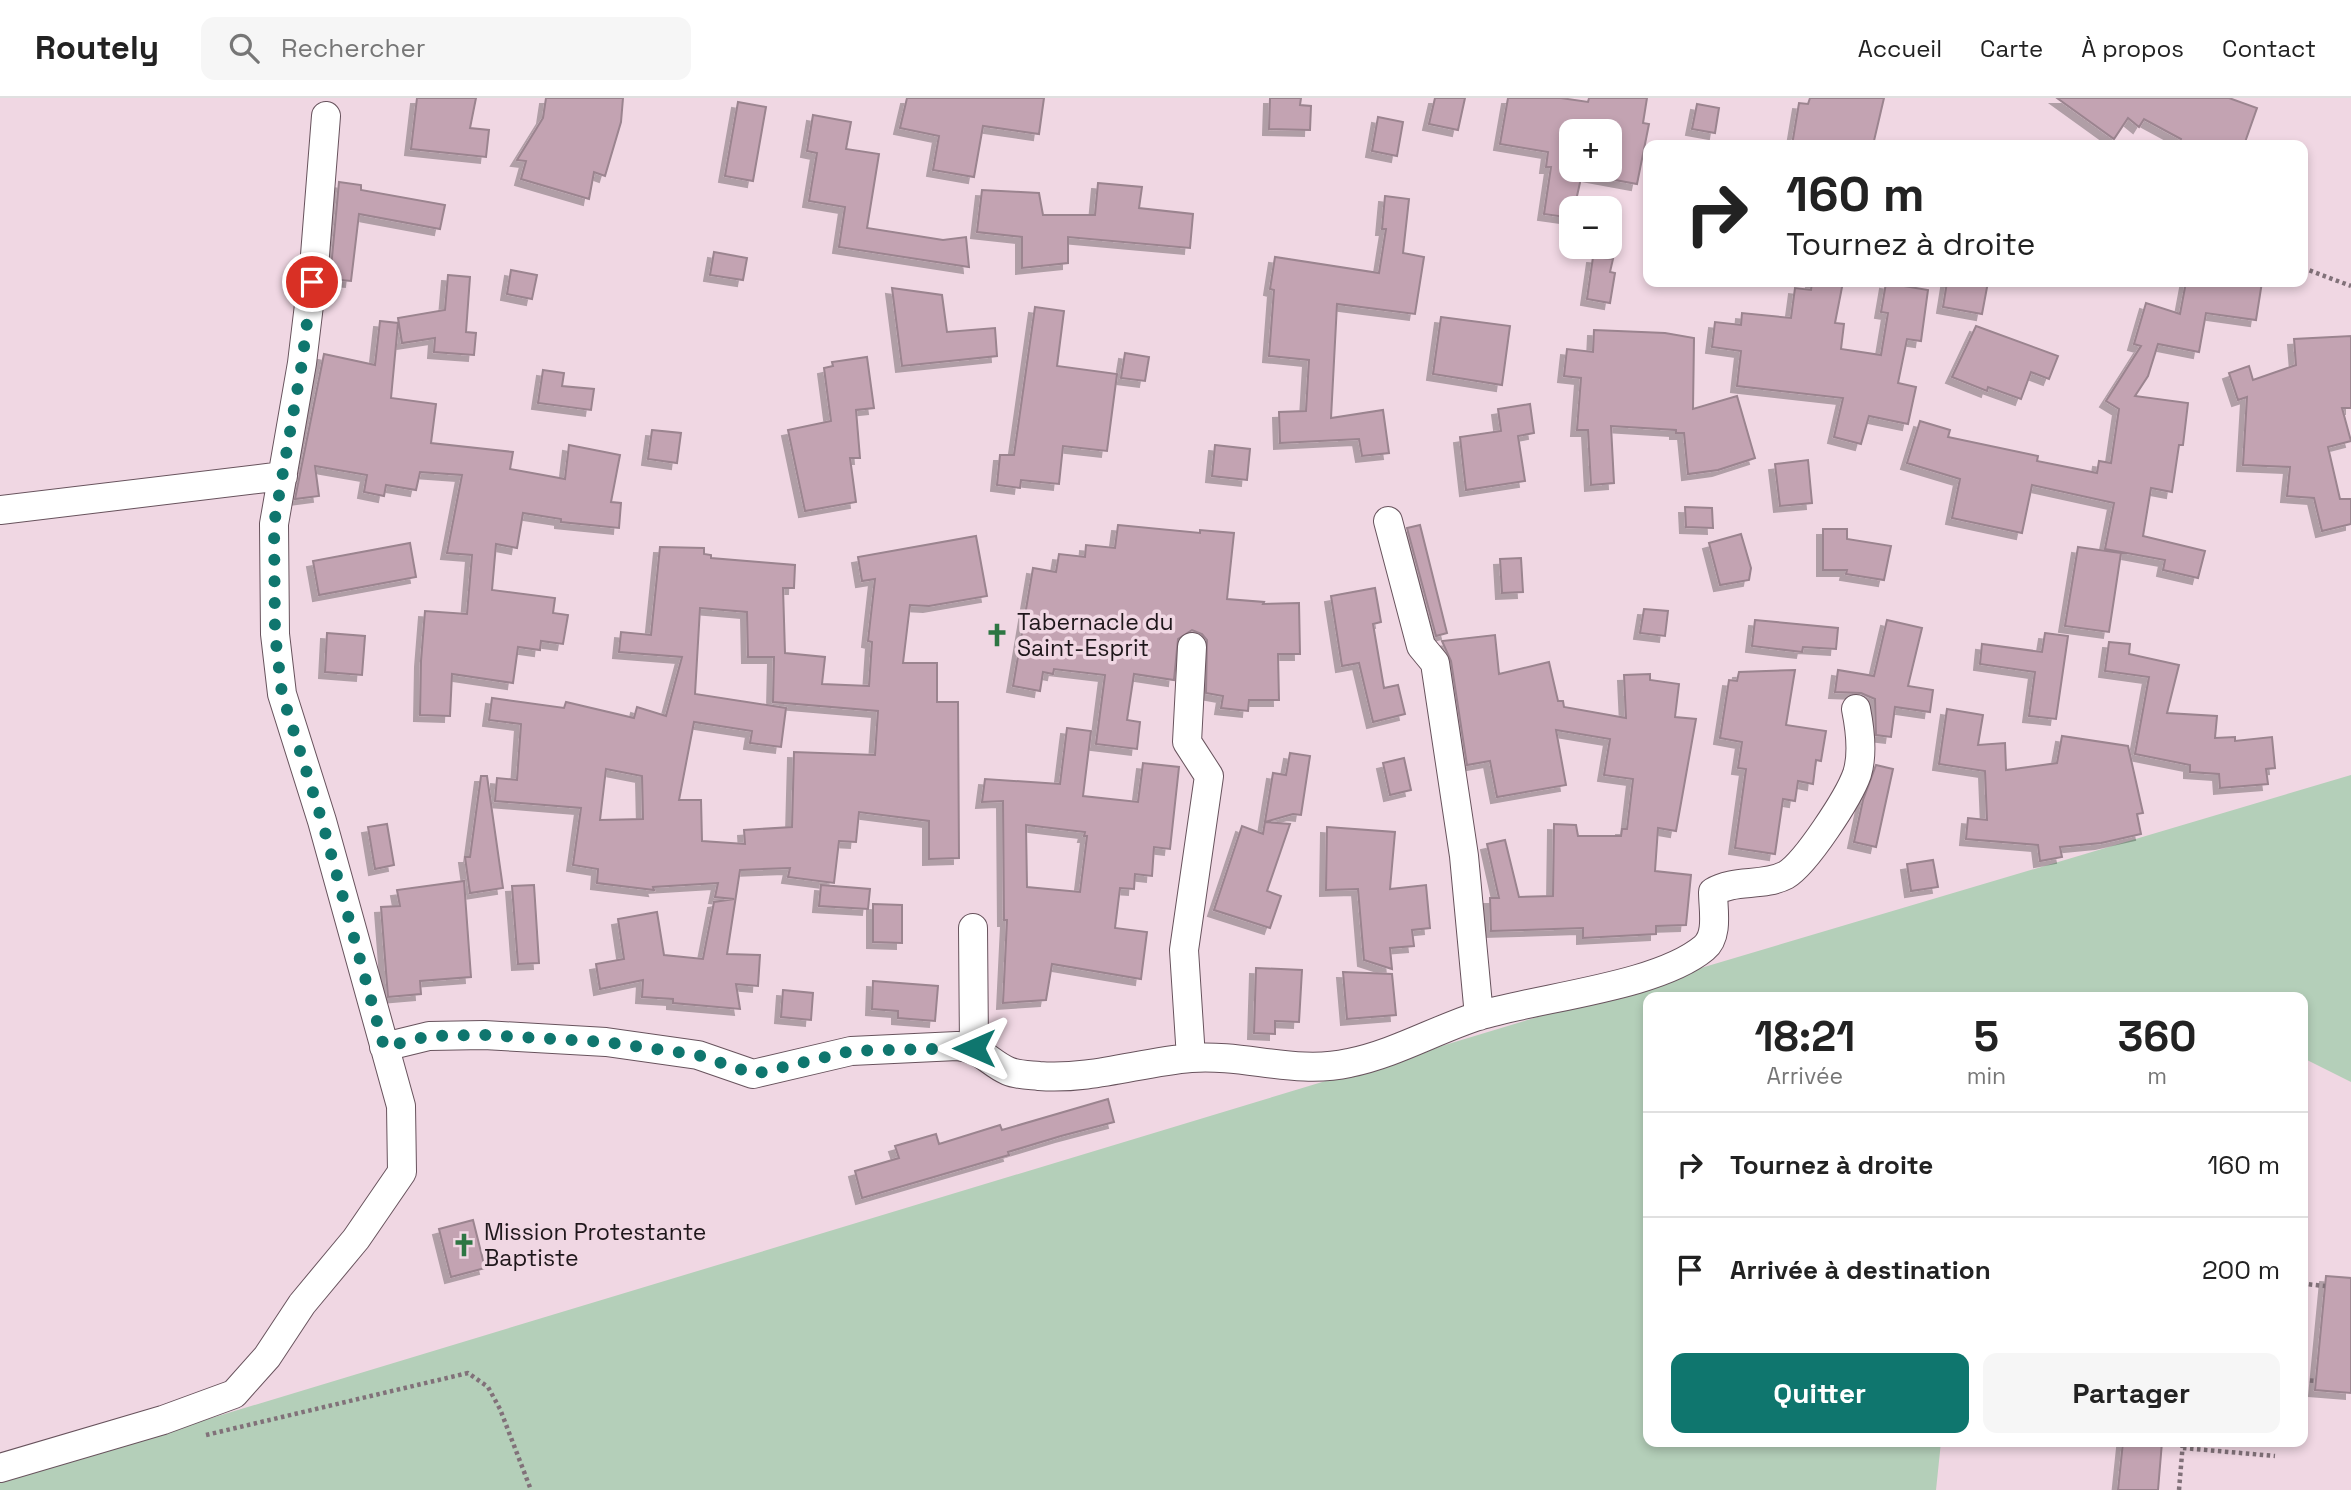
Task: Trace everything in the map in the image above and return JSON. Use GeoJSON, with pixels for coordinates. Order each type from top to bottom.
{"type":"FeatureCollection","features":[{"type":"Feature","properties":{"kind":"street"},"geometry":{"type":"LineString","coordinates":[[0,1468],[163,1420],[234,1394],[267,1357],[302,1304],[356,1239],[402,1172],[401,1106],[322,821],[282,694],[275,634],[274,524],[302,363],[315,255],[326,116]]}},
{"type":"Feature","properties":{"kind":"street"},"geometry":{"type":"LineString","coordinates":[[0,510],[283,476]]}},
{"type":"Feature","properties":{"kind":"street"},"geometry":{"type":"LineString","coordinates":[[1388,521],[1420,646],[1436,663],[1464,856],[1479,1016]]}},
{"type":"Feature","properties":{"kind":"street"},"geometry":{"type":"LineString","coordinates":[[1191,1058],[1184,950],[1209,776],[1187,742],[1192,647]]}},
{"type":"Feature","properties":{"kind":"street"},"geometry":{"type":"LineString","coordinates":[[384,1047],[429,1036],[484,1035],[606,1042],[698,1055],[754,1074],[851,1051],[974,1048],[1009,1072],[1041,1076],[1114,1072],[1191,1058],[1234,1059],[1284,1067],[1350,1063],[1479,1016],[1612,985],[1682,963],[1706,947],[1713,933],[1713,892],[1722,887],[1754,885],[1787,874],[1810,850],[1836,812],[1857,772],[1860,731],[1856,709]]}},
{"type":"Feature","properties":{"kind":"street"},"geometry":{"type":"LineString","coordinates":[[974,928],[974,1048]]}},
{"type":"Feature","properties":{"kind":"path"},"geometry":{"type":"LineString","coordinates":[[2308,270],[2351,286]]}},
{"type":"Feature","properties":{"kind":"path"},"geometry":{"type":"LineString","coordinates":[[2308,1284],[2325,1286]]}},
{"type":"Feature","properties":{"kind":"path"},"geometry":{"type":"LineString","coordinates":[[204,1436],[468,1373],[488,1387],[500,1409],[531,1490]]}},
{"type":"Feature","properties":{"kind":"path"},"geometry":{"type":"LineString","coordinates":[[2308,1380],[2316,1381]]}},
{"type":"Feature","properties":{"kind":"path"},"geometry":{"type":"LineString","coordinates":[[2179,1490],[2183,1447]]}},
{"type":"Feature","properties":{"kind":"path"},"geometry":{"type":"LineString","coordinates":[[2198,1447],[2275,1457]]}},
{"type":"Feature","properties":{"kind":"green space"},"geometry":{"type":"Polygon","coordinates":[[[2351,775],[2351,1082],[2308,1060],[2308,992],[1643,992],[1643,1447],[1940,1447],[1936,1490],[0,1490],[0,1482],[1610,995],[2351,775]]]}},
{"type":"Feature","properties":{"kind":"building"},"geometry":{"type":"Polygon","coordinates":[[[417,98],[476,98],[470,128],[489,130],[486,157],[411,149],[417,98]]]}},
{"type":"Feature","properties":{"kind":"building"},"geometry":{"type":"Polygon","coordinates":[[[546,98],[623,98],[621,122],[605,176],[594,172],[589,199],[521,179],[526,161],[517,160],[543,118],[546,98]]]}},
{"type":"Feature","properties":{"kind":"building"},"geometry":{"type":"Polygon","coordinates":[[[907,98],[1044,98],[1039,134],[983,126],[974,177],[933,170],[939,136],[900,128],[907,98]]]}},
{"type":"Feature","properties":{"kind":"building"},"geometry":{"type":"Polygon","coordinates":[[[1270,98],[1301,98],[1300,105],[1311,106],[1310,130],[1269,129],[1270,98]]]}},
{"type":"Feature","properties":{"kind":"building"},"geometry":{"type":"Polygon","coordinates":[[[1435,98],[1465,98],[1458,130],[1429,124],[1435,98]]]}},
{"type":"Feature","properties":{"kind":"building"},"geometry":{"type":"Polygon","coordinates":[[[1508,98],[1561,98],[1588,102],[1589,98],[1647,98],[1643,123],[1649,124],[1646,140],[1643,140],[1637,184],[1622,181],[1622,119],[1559,119],[1559,182],[1580,182],[1577,196],[1559,196],[1559,216],[1544,214],[1551,167],[1546,167],[1548,152],[1500,144],[1508,98]]]}},
{"type":"Feature","properties":{"kind":"building"},"geometry":{"type":"Polygon","coordinates":[[[1810,98],[1884,98],[1874,140],[1793,140],[1799,103],[1808,104],[1810,98]]]}},
{"type":"Feature","properties":{"kind":"building"},"geometry":{"type":"Polygon","coordinates":[[[2057,98],[2229,98],[2257,108],[2246,140],[2181,140],[2144,119],[2139,127],[2128,118],[2114,139],[2057,98]]]}},
{"type":"Feature","properties":{"kind":"building"},"geometry":{"type":"Polygon","coordinates":[[[738,102],[766,107],[753,181],[725,176],[738,102]]]}},
{"type":"Feature","properties":{"kind":"building"},"geometry":{"type":"Polygon","coordinates":[[[1697,104],[1719,108],[1715,133],[1692,129],[1697,104]]]}},
{"type":"Feature","properties":{"kind":"building"},"geometry":{"type":"Polygon","coordinates":[[[813,115],[851,122],[846,149],[879,154],[867,228],[943,240],[966,237],[969,267],[839,247],[845,207],[809,201],[817,153],[807,151],[813,115]]]}},
{"type":"Feature","properties":{"kind":"building"},"geometry":{"type":"Polygon","coordinates":[[[1378,117],[1403,122],[1397,156],[1372,151],[1378,117]]]}},
{"type":"Feature","properties":{"kind":"building"},"geometry":{"type":"Polygon","coordinates":[[[339,182],[361,185],[361,190],[445,205],[440,229],[359,214],[351,281],[330,279],[339,182]]]}},
{"type":"Feature","properties":{"kind":"building"},"geometry":{"type":"Polygon","coordinates":[[[1098,183],[1142,187],[1139,208],[1193,214],[1190,248],[1068,237],[1068,263],[1022,268],[1022,237],[977,232],[982,190],[1039,193],[1043,215],[1095,215],[1098,183]]]}},
{"type":"Feature","properties":{"kind":"building"},"geometry":{"type":"Polygon","coordinates":[[[1385,196],[1409,199],[1403,253],[1424,257],[1415,314],[1337,304],[1331,418],[1383,410],[1389,453],[1362,456],[1359,439],[1280,443],[1279,412],[1306,411],[1309,360],[1269,356],[1274,290],[1270,289],[1275,257],[1379,273],[1386,229],[1382,229],[1385,196]]]}},
{"type":"Feature","properties":{"kind":"building"},"geometry":{"type":"Polygon","coordinates":[[[714,252],[747,258],[743,280],[710,275],[714,252]]]}},
{"type":"Feature","properties":{"kind":"building"},"geometry":{"type":"Polygon","coordinates":[[[1593,259],[1613,259],[1610,272],[1615,273],[1610,303],[1587,299],[1593,259]]]}},
{"type":"Feature","properties":{"kind":"building"},"geometry":{"type":"Polygon","coordinates":[[[511,270],[537,275],[532,299],[507,294],[511,270]]]}},
{"type":"Feature","properties":{"kind":"building"},"geometry":{"type":"Polygon","coordinates":[[[448,275],[470,277],[466,332],[476,333],[474,355],[434,352],[435,338],[402,343],[398,318],[445,310],[448,275]]]}},
{"type":"Feature","properties":{"kind":"building"},"geometry":{"type":"Polygon","coordinates":[[[1811,287],[1842,287],[1835,323],[1844,324],[1841,349],[1881,355],[1888,313],[1881,312],[1885,287],[1928,290],[1921,341],[1907,339],[1898,383],[1916,387],[1908,424],[1869,416],[1861,444],[1834,437],[1843,398],[1737,386],[1741,351],[1712,347],[1715,322],[1741,325],[1742,313],[1791,318],[1795,288],[1811,290],[1811,287]]]}},
{"type":"Feature","properties":{"kind":"building"},"geometry":{"type":"Polygon","coordinates":[[[1946,287],[1987,287],[1982,314],[1943,307],[1946,287]]]}},
{"type":"Feature","properties":{"kind":"building"},"geometry":{"type":"Polygon","coordinates":[[[2185,287],[2261,287],[2256,320],[2206,313],[2199,352],[2158,344],[2148,376],[2135,396],[2188,403],[2183,445],[2179,445],[2172,492],[2151,488],[2143,536],[2205,551],[2198,578],[2163,570],[2165,560],[2105,549],[2114,503],[2032,485],[2022,533],[1952,518],[1960,479],[1907,463],[1920,421],[1950,430],[1948,437],[2038,456],[2037,461],[2097,473],[2099,461],[2111,463],[2119,409],[2106,401],[2141,346],[2134,344],[2146,303],[2180,314],[2185,287]]]}},
{"type":"Feature","properties":{"kind":"building"},"geometry":{"type":"Polygon","coordinates":[[[892,288],[942,295],[947,332],[995,328],[997,356],[902,366],[892,288]]]}},
{"type":"Feature","properties":{"kind":"building"},"geometry":{"type":"Polygon","coordinates":[[[1035,307],[1064,311],[1057,366],[1117,374],[1107,451],[1063,446],[1059,484],[1021,480],[1020,488],[997,485],[1000,455],[1014,455],[1035,307]]]}},
{"type":"Feature","properties":{"kind":"building"},"geometry":{"type":"Polygon","coordinates":[[[1441,317],[1510,326],[1502,385],[1433,374],[1441,317]]]}},
{"type":"Feature","properties":{"kind":"building"},"geometry":{"type":"Polygon","coordinates":[[[380,321],[398,323],[391,398],[436,404],[431,443],[513,452],[510,469],[565,479],[569,445],[620,455],[611,502],[621,503],[619,528],[561,522],[561,519],[523,513],[517,548],[496,544],[492,590],[555,598],[553,613],[568,615],[563,644],[541,641],[540,650],[518,647],[513,683],[452,674],[450,716],[420,715],[421,661],[425,611],[467,614],[472,555],[447,553],[462,475],[420,472],[416,490],[386,485],[384,496],[364,492],[367,475],[315,466],[319,496],[295,499],[324,354],[375,365],[380,321]]]}},
{"type":"Feature","properties":{"kind":"building"},"geometry":{"type":"Polygon","coordinates":[[[1976,326],[2058,356],[2049,379],[2031,372],[2021,399],[1988,387],[1987,391],[1952,377],[1976,326]]]}},
{"type":"Feature","properties":{"kind":"building"},"geometry":{"type":"Polygon","coordinates":[[[1594,330],[1665,333],[1694,338],[1693,409],[1737,396],[1755,458],[1718,470],[1688,474],[1684,433],[1676,433],[1676,430],[1611,426],[1614,483],[1591,485],[1588,430],[1577,430],[1581,378],[1564,376],[1567,349],[1593,352],[1594,330]]]}},
{"type":"Feature","properties":{"kind":"building"},"geometry":{"type":"Polygon","coordinates":[[[2351,336],[2351,408],[2342,408],[2351,441],[2328,447],[2340,499],[2351,499],[2351,524],[2322,531],[2314,498],[2287,496],[2290,467],[2243,465],[2247,397],[2238,400],[2229,373],[2249,366],[2253,380],[2296,365],[2294,339],[2351,336]]]}},
{"type":"Feature","properties":{"kind":"building"},"geometry":{"type":"Polygon","coordinates":[[[1125,353],[1149,357],[1145,381],[1121,378],[1125,353]]]}},
{"type":"Feature","properties":{"kind":"building"},"geometry":{"type":"Polygon","coordinates":[[[867,357],[874,408],[856,410],[860,458],[850,458],[856,502],[805,511],[788,430],[831,421],[824,368],[833,366],[832,362],[867,357]]]}},
{"type":"Feature","properties":{"kind":"building"},"geometry":{"type":"Polygon","coordinates":[[[543,370],[564,373],[562,386],[594,389],[591,410],[538,403],[543,370]]]}},
{"type":"Feature","properties":{"kind":"building"},"geometry":{"type":"Polygon","coordinates":[[[1530,404],[1534,433],[1518,436],[1525,481],[1466,490],[1460,437],[1501,431],[1498,409],[1530,404]]]}},
{"type":"Feature","properties":{"kind":"building"},"geometry":{"type":"Polygon","coordinates":[[[652,430],[681,433],[677,463],[648,459],[652,430]]]}},
{"type":"Feature","properties":{"kind":"building"},"geometry":{"type":"Polygon","coordinates":[[[1215,445],[1250,449],[1247,480],[1212,476],[1215,445]]]}},
{"type":"Feature","properties":{"kind":"building"},"geometry":{"type":"Polygon","coordinates":[[[1808,460],[1812,503],[1780,506],[1775,464],[1808,460]]]}},
{"type":"Feature","properties":{"kind":"building"},"geometry":{"type":"Polygon","coordinates":[[[1685,507],[1712,508],[1713,528],[1686,527],[1685,507]]]}},
{"type":"Feature","properties":{"kind":"building"},"geometry":{"type":"Polygon","coordinates":[[[1118,525],[1200,533],[1200,530],[1234,533],[1227,599],[1264,602],[1263,604],[1299,603],[1300,654],[1278,654],[1279,700],[1249,700],[1248,711],[1221,708],[1223,696],[1206,693],[1207,640],[1202,634],[1192,630],[1178,639],[1174,680],[1134,674],[1127,720],[1140,722],[1137,749],[1096,744],[1105,675],[1054,669],[1053,674],[1043,672],[1040,691],[1013,686],[1033,568],[1056,572],[1059,554],[1085,557],[1086,545],[1115,548],[1118,525]]]}},
{"type":"Feature","properties":{"kind":"building"},"geometry":{"type":"Polygon","coordinates":[[[1420,525],[1447,633],[1436,636],[1407,528],[1420,525]]]}},
{"type":"Feature","properties":{"kind":"building"},"geometry":{"type":"Polygon","coordinates":[[[1823,529],[1847,529],[1847,539],[1891,546],[1884,580],[1846,574],[1847,570],[1823,570],[1823,529]]]}},
{"type":"Feature","properties":{"kind":"building"},"geometry":{"type":"Polygon","coordinates":[[[1741,534],[1751,568],[1749,580],[1720,585],[1709,543],[1741,534]]]}},
{"type":"Feature","properties":{"kind":"building"},"geometry":{"type":"Polygon","coordinates":[[[976,536],[987,596],[929,606],[910,605],[903,663],[937,663],[937,702],[958,702],[959,858],[929,859],[929,821],[859,812],[856,842],[839,841],[834,883],[788,877],[790,868],[740,870],[727,954],[760,955],[758,986],[736,984],[740,1009],[673,1003],[673,999],[642,997],[643,980],[600,989],[596,964],[624,959],[618,919],[657,912],[664,955],[703,959],[714,902],[734,899],[715,897],[718,883],[653,887],[654,890],[597,883],[598,869],[573,865],[581,808],[495,801],[497,778],[517,780],[521,724],[489,720],[492,698],[564,708],[566,702],[634,718],[637,707],[666,716],[682,657],[619,652],[621,632],[651,635],[660,547],[704,548],[704,554],[711,555],[711,558],[795,565],[794,588],[783,588],[785,653],[825,657],[822,684],[869,686],[872,642],[868,641],[875,579],[862,581],[858,557],[976,536]],[[700,608],[695,694],[786,708],[781,747],[750,743],[752,731],[694,722],[679,800],[701,800],[702,841],[745,844],[744,830],[792,827],[794,752],[875,755],[878,711],[773,702],[774,657],[748,657],[747,612],[700,608]],[[606,769],[600,820],[643,819],[642,776],[606,769]]]}},
{"type":"Feature","properties":{"kind":"building"},"geometry":{"type":"Polygon","coordinates":[[[410,543],[416,577],[319,595],[313,561],[410,543]]]}},
{"type":"Feature","properties":{"kind":"building"},"geometry":{"type":"Polygon","coordinates":[[[2078,547],[2121,553],[2109,632],[2065,626],[2078,547]]]}},
{"type":"Feature","properties":{"kind":"building"},"geometry":{"type":"Polygon","coordinates":[[[1521,558],[1523,592],[1502,593],[1500,559],[1521,558]]]}},
{"type":"Feature","properties":{"kind":"building"},"geometry":{"type":"Polygon","coordinates":[[[1375,588],[1381,622],[1373,624],[1384,688],[1398,685],[1405,714],[1373,722],[1359,663],[1342,666],[1331,596],[1375,588]]]}},
{"type":"Feature","properties":{"kind":"building"},"geometry":{"type":"Polygon","coordinates":[[[1644,609],[1668,611],[1665,636],[1640,633],[1644,609]]]}},
{"type":"Feature","properties":{"kind":"building"},"geometry":{"type":"Polygon","coordinates":[[[1755,620],[1838,628],[1836,649],[1803,647],[1802,652],[1752,646],[1755,620]]]}},
{"type":"Feature","properties":{"kind":"building"},"geometry":{"type":"Polygon","coordinates":[[[1887,620],[1922,628],[1908,686],[1933,690],[1930,712],[1895,707],[1891,737],[1876,735],[1875,699],[1861,693],[1835,692],[1838,670],[1874,676],[1887,620]]]}},
{"type":"Feature","properties":{"kind":"building"},"geometry":{"type":"Polygon","coordinates":[[[327,633],[365,636],[362,675],[325,672],[327,633]]]}},
{"type":"Feature","properties":{"kind":"building"},"geometry":{"type":"Polygon","coordinates":[[[2045,633],[2068,636],[2056,719],[2029,716],[2035,672],[1980,664],[1982,644],[2042,652],[2045,633]]]}},
{"type":"Feature","properties":{"kind":"building"},"geometry":{"type":"Polygon","coordinates":[[[1495,635],[1499,674],[1549,662],[1558,701],[1563,701],[1564,707],[1626,718],[1624,675],[1650,674],[1650,680],[1679,684],[1675,717],[1696,719],[1676,831],[1658,828],[1655,871],[1691,875],[1686,925],[1656,926],[1656,934],[1583,938],[1583,928],[1491,931],[1490,898],[1499,898],[1487,844],[1505,840],[1519,897],[1553,896],[1554,824],[1576,825],[1578,836],[1621,836],[1622,829],[1627,829],[1633,779],[1604,775],[1610,739],[1556,730],[1566,785],[1497,797],[1490,761],[1467,765],[1451,661],[1442,641],[1495,635]]]}},
{"type":"Feature","properties":{"kind":"building"},"geometry":{"type":"Polygon","coordinates":[[[2109,642],[2130,644],[2129,654],[2179,665],[2167,713],[2217,716],[2215,738],[2235,737],[2235,741],[2272,737],[2275,768],[2266,769],[2268,784],[2220,788],[2219,774],[2190,772],[2190,765],[2135,754],[2149,677],[2105,671],[2109,642]]]}},
{"type":"Feature","properties":{"kind":"building"},"geometry":{"type":"Polygon","coordinates":[[[1795,670],[1786,725],[1826,731],[1821,761],[1816,760],[1813,784],[1798,781],[1795,801],[1783,799],[1775,854],[1735,848],[1746,769],[1738,768],[1742,742],[1720,738],[1729,680],[1737,681],[1739,672],[1795,670]]]}},
{"type":"Feature","properties":{"kind":"building"},"geometry":{"type":"Polygon","coordinates":[[[1947,709],[1983,715],[1978,745],[2005,743],[2006,770],[2057,763],[2062,736],[2128,746],[2143,813],[2137,814],[2141,834],[2101,843],[2060,847],[2062,857],[2040,861],[2038,845],[1966,839],[1968,818],[1987,820],[1985,771],[1939,764],[1947,709]]]}},
{"type":"Feature","properties":{"kind":"building"},"geometry":{"type":"Polygon","coordinates":[[[1067,728],[1091,731],[1083,796],[1138,802],[1143,763],[1179,767],[1170,849],[1154,847],[1152,876],[1135,874],[1134,889],[1120,888],[1115,928],[1147,932],[1141,979],[1052,964],[1046,1000],[1003,1003],[1007,920],[1004,920],[1003,801],[982,802],[985,779],[1060,784],[1067,728]],[[1026,825],[1027,887],[1080,892],[1087,836],[1084,836],[1085,832],[1026,825]]]}},
{"type":"Feature","properties":{"kind":"building"},"geometry":{"type":"Polygon","coordinates":[[[1290,753],[1310,756],[1301,815],[1293,814],[1265,822],[1290,824],[1267,891],[1281,896],[1270,928],[1214,910],[1242,826],[1263,834],[1273,773],[1286,775],[1290,753]]]}},
{"type":"Feature","properties":{"kind":"building"},"geometry":{"type":"Polygon","coordinates":[[[1404,758],[1411,790],[1390,795],[1383,763],[1404,758]]]}},
{"type":"Feature","properties":{"kind":"building"},"geometry":{"type":"Polygon","coordinates":[[[1876,765],[1893,769],[1876,847],[1854,842],[1863,800],[1876,765]]]}},
{"type":"Feature","properties":{"kind":"building"},"geometry":{"type":"Polygon","coordinates":[[[481,776],[487,776],[503,888],[470,893],[465,857],[470,857],[481,776]]]}},
{"type":"Feature","properties":{"kind":"building"},"geometry":{"type":"Polygon","coordinates":[[[387,824],[394,865],[375,869],[368,827],[387,824]]]}},
{"type":"Feature","properties":{"kind":"building"},"geometry":{"type":"Polygon","coordinates":[[[1327,827],[1395,832],[1390,889],[1426,885],[1430,928],[1412,930],[1414,946],[1390,948],[1392,969],[1364,960],[1358,889],[1326,890],[1327,827]]]}},
{"type":"Feature","properties":{"kind":"building"},"geometry":{"type":"Polygon","coordinates":[[[1933,860],[1938,887],[1911,891],[1907,864],[1933,860]]]}},
{"type":"Feature","properties":{"kind":"building"},"geometry":{"type":"Polygon","coordinates":[[[464,881],[471,977],[420,981],[421,994],[388,997],[381,907],[400,906],[397,890],[464,881]]]}},
{"type":"Feature","properties":{"kind":"building"},"geometry":{"type":"Polygon","coordinates":[[[534,885],[539,963],[518,964],[512,886],[534,885]]]}},
{"type":"Feature","properties":{"kind":"building"},"geometry":{"type":"Polygon","coordinates":[[[821,885],[870,889],[868,909],[819,906],[821,885]]]}},
{"type":"Feature","properties":{"kind":"building"},"geometry":{"type":"Polygon","coordinates":[[[873,904],[902,905],[902,943],[873,942],[873,904]]]}},
{"type":"Feature","properties":{"kind":"building"},"geometry":{"type":"Polygon","coordinates":[[[1256,968],[1302,970],[1299,1022],[1275,1021],[1275,1034],[1254,1033],[1256,968]]]}},
{"type":"Feature","properties":{"kind":"building"},"geometry":{"type":"Polygon","coordinates":[[[1343,972],[1392,974],[1396,1015],[1347,1019],[1343,972]]]}},
{"type":"Feature","properties":{"kind":"building"},"geometry":{"type":"Polygon","coordinates":[[[873,981],[938,986],[935,1021],[898,1018],[898,1011],[872,1009],[873,981]]]}},
{"type":"Feature","properties":{"kind":"building"},"geometry":{"type":"Polygon","coordinates":[[[783,990],[813,993],[811,1020],[781,1017],[783,990]]]}},
{"type":"Feature","properties":{"kind":"building"},"geometry":{"type":"Polygon","coordinates":[[[1108,1099],[1114,1122],[862,1198],[855,1171],[899,1158],[895,1146],[936,1134],[939,1144],[1000,1125],[1002,1130],[1108,1099]]]}},
{"type":"Feature","properties":{"kind":"building"},"geometry":{"type":"Polygon","coordinates":[[[473,1220],[485,1268],[451,1277],[439,1229],[473,1220]]]}},
{"type":"Feature","properties":{"kind":"building"},"geometry":{"type":"Polygon","coordinates":[[[2326,1276],[2351,1278],[2351,1393],[2315,1390],[2326,1276]]]}},
{"type":"Feature","properties":{"kind":"building"},"geometry":{"type":"Polygon","coordinates":[[[2122,1447],[2162,1447],[2158,1490],[2118,1490],[2122,1447]]]}},
{"type":"Feature","properties":{"kind":"place","name":"Tabernacle du Saint-Esprit"},"geometry":{"type":"Point","coordinates":[997,635]}},
{"type":"Feature","properties":{"kind":"place","name":"Mission Protestante Baptiste"},"geometry":{"type":"Point","coordinates":[464,1245]}},
{"type":"Feature","properties":{"kind":"route"},"geometry":{"type":"LineString","coordinates":[[312,282],[302,363],[274,524],[275,634],[282,694],[322,821],[384,1047],[429,1036],[484,1035],[606,1042],[698,1055],[725,1067],[754,1074],[851,1051],[957,1046],[974,1048]]}}]}
